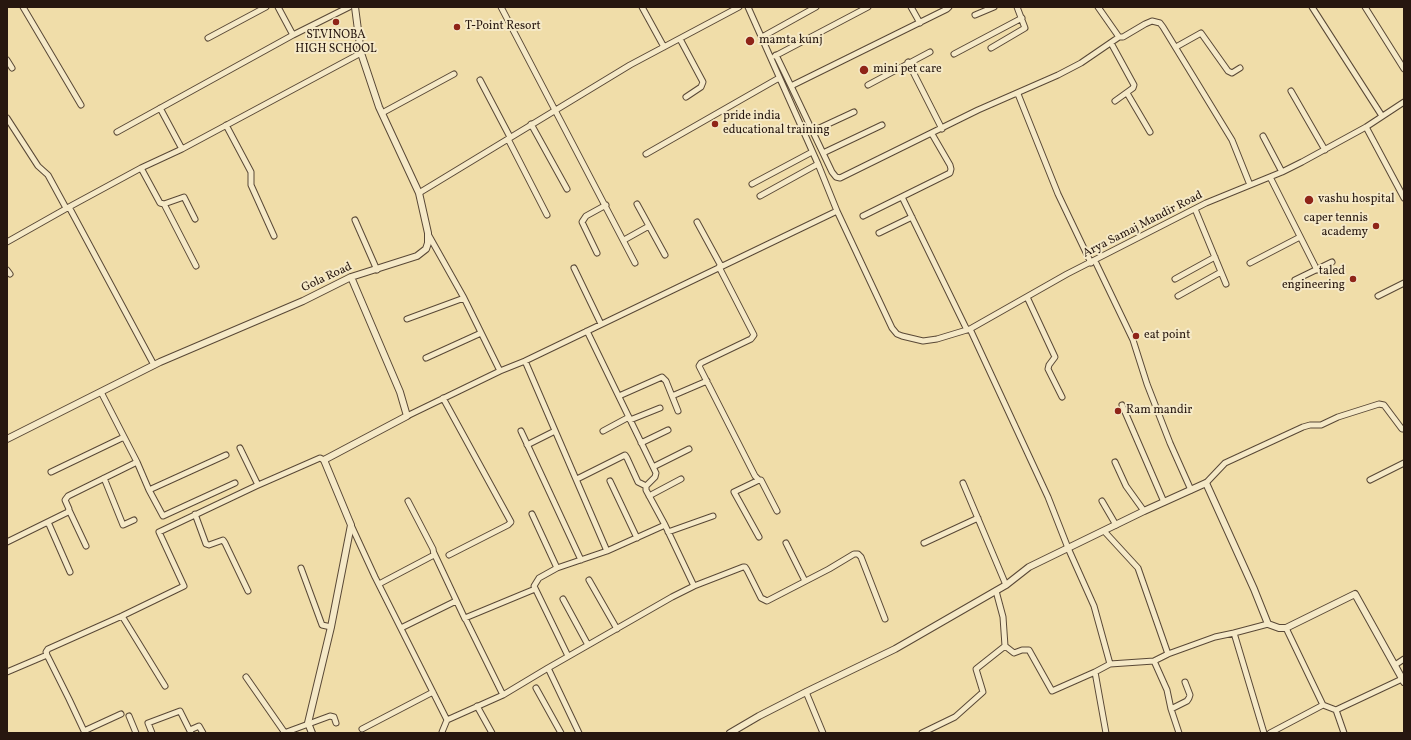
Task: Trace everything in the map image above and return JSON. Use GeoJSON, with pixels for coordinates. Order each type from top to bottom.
{"type":"FeatureCollection","features":[{"type":"Feature","properties":{"kind":"street"},"geometry":{"type":"LineString","coordinates":[[23,7],[81,104]]}},
{"type":"Feature","properties":{"kind":"street"},"geometry":{"type":"LineString","coordinates":[[208,38],[266,7]]}},
{"type":"Feature","properties":{"kind":"street"},"geometry":{"type":"LineString","coordinates":[[278,7],[293,35]]}},
{"type":"Feature","properties":{"kind":"street"},"geometry":{"type":"LineString","coordinates":[[117,132],[293,35],[350,7]]}},
{"type":"Feature","properties":{"kind":"street","name":"Gola Road"},"geometry":{"type":"LineString","coordinates":[[7,439],[154,365],[303,301],[351,277],[377,270],[422,254],[428,243],[428,234],[419,193],[382,113],[361,53],[355,7]]}},
{"type":"Feature","properties":{"kind":"street"},"geometry":{"type":"LineString","coordinates":[[501,7],[606,205],[635,263]]}},
{"type":"Feature","properties":{"kind":"street"},"geometry":{"type":"LineString","coordinates":[[642,7],[664,47]]}},
{"type":"Feature","properties":{"kind":"street"},"geometry":{"type":"LineString","coordinates":[[419,193],[630,65],[739,7]]}},
{"type":"Feature","properties":{"kind":"street"},"geometry":{"type":"LineString","coordinates":[[121,714],[84,732],[46,652],[49,648],[122,616],[184,586],[159,532],[258,485],[320,458],[324,460],[443,398],[525,361],[837,211],[818,164],[748,7]]}},
{"type":"Feature","properties":{"kind":"street"},"geometry":{"type":"LineString","coordinates":[[762,37],[816,7]]}},
{"type":"Feature","properties":{"kind":"street"},"geometry":{"type":"LineString","coordinates":[[770,58],[868,7]]}},
{"type":"Feature","properties":{"kind":"street"},"geometry":{"type":"LineString","coordinates":[[911,7],[920,23]]}},
{"type":"Feature","properties":{"kind":"street"},"geometry":{"type":"LineString","coordinates":[[790,86],[920,23],[949,7]]}},
{"type":"Feature","properties":{"kind":"street"},"geometry":{"type":"LineString","coordinates":[[975,15],[994,7]]}},
{"type":"Feature","properties":{"kind":"street"},"geometry":{"type":"LineString","coordinates":[[991,48],[1025,29],[1026,26],[1017,7]]}},
{"type":"Feature","properties":{"kind":"street"},"geometry":{"type":"LineString","coordinates":[[1098,7],[1119,37]]}},
{"type":"Feature","properties":{"kind":"street"},"geometry":{"type":"LineString","coordinates":[[1312,7],[1382,116]]}},
{"type":"Feature","properties":{"kind":"street"},"geometry":{"type":"LineString","coordinates":[[1365,7],[1404,69]]}},
{"type":"Feature","properties":{"kind":"street"},"geometry":{"type":"LineString","coordinates":[[954,54],[1022,18]]}},
{"type":"Feature","properties":{"kind":"street"},"geometry":{"type":"LineString","coordinates":[[776,55],[834,175],[838,178],[842,178],[978,110],[1018,94],[1071,68],[1119,37],[1123,37],[1145,24],[1156,21],[1163,27],[1176,47],[1232,140],[1250,185]]}},
{"type":"Feature","properties":{"kind":"street"},"geometry":{"type":"LineString","coordinates":[[1176,47],[1201,33],[1228,71],[1232,73],[1240,68]]}},
{"type":"Feature","properties":{"kind":"street"},"geometry":{"type":"LineString","coordinates":[[680,39],[703,82],[701,87],[686,97]]}},
{"type":"Feature","properties":{"kind":"street"},"geometry":{"type":"LineString","coordinates":[[1110,43],[1134,85],[1134,87],[1115,101]]}},
{"type":"Feature","properties":{"kind":"street"},"geometry":{"type":"LineString","coordinates":[[868,85],[908,62],[930,52]]}},
{"type":"Feature","properties":{"kind":"street"},"geometry":{"type":"LineString","coordinates":[[7,242],[141,168],[182,149],[361,53]]}},
{"type":"Feature","properties":{"kind":"street"},"geometry":{"type":"LineString","coordinates":[[7,60],[12,68]]}},
{"type":"Feature","properties":{"kind":"street"},"geometry":{"type":"LineString","coordinates":[[908,62],[942,129]]}},
{"type":"Feature","properties":{"kind":"street"},"geometry":{"type":"LineString","coordinates":[[382,113],[454,74]]}},
{"type":"Feature","properties":{"kind":"street"},"geometry":{"type":"LineString","coordinates":[[646,154],[779,78]]}},
{"type":"Feature","properties":{"kind":"street"},"geometry":{"type":"LineString","coordinates":[[480,80],[547,215]]}},
{"type":"Feature","properties":{"kind":"street"},"geometry":{"type":"LineString","coordinates":[[1291,91],[1324,150]]}},
{"type":"Feature","properties":{"kind":"street"},"geometry":{"type":"LineString","coordinates":[[1127,92],[1150,132]]}},
{"type":"Feature","properties":{"kind":"street"},"geometry":{"type":"LineString","coordinates":[[1018,94],[1058,194],[1133,340],[1147,384],[1170,443],[1191,490]]}},
{"type":"Feature","properties":{"kind":"street","name":"Arya Samaj Mandir Road"},"geometry":{"type":"LineString","coordinates":[[837,211],[894,332],[902,336],[923,340],[937,339],[968,330],[1026,297],[1195,209],[1282,172],[1366,127],[1404,102]]}},
{"type":"Feature","properties":{"kind":"street"},"geometry":{"type":"LineString","coordinates":[[160,108],[182,149]]}},
{"type":"Feature","properties":{"kind":"street"},"geometry":{"type":"LineString","coordinates":[[813,131],[854,112]]}},
{"type":"Feature","properties":{"kind":"street"},"geometry":{"type":"LineString","coordinates":[[7,118],[38,166],[48,175],[68,207],[154,365]]}},
{"type":"Feature","properties":{"kind":"street"},"geometry":{"type":"LineString","coordinates":[[531,124],[567,189]]}},
{"type":"Feature","properties":{"kind":"street"},"geometry":{"type":"LineString","coordinates":[[226,125],[251,172],[251,185],[274,236]]}},
{"type":"Feature","properties":{"kind":"street"},"geometry":{"type":"LineString","coordinates":[[823,153],[882,125]]}},
{"type":"Feature","properties":{"kind":"street"},"geometry":{"type":"LineString","coordinates":[[1366,127],[1404,198]]}},
{"type":"Feature","properties":{"kind":"street"},"geometry":{"type":"LineString","coordinates":[[863,216],[951,171],[950,166],[932,134]]}},
{"type":"Feature","properties":{"kind":"street"},"geometry":{"type":"LineString","coordinates":[[1263,136],[1282,172]]}},
{"type":"Feature","properties":{"kind":"street"},"geometry":{"type":"LineString","coordinates":[[752,184],[812,152]]}},
{"type":"Feature","properties":{"kind":"street"},"geometry":{"type":"LineString","coordinates":[[760,196],[818,164]]}},
{"type":"Feature","properties":{"kind":"street"},"geometry":{"type":"LineString","coordinates":[[141,168],[159,202],[164,204],[196,266]]}},
{"type":"Feature","properties":{"kind":"street"},"geometry":{"type":"LineString","coordinates":[[1270,177],[1316,270]]}},
{"type":"Feature","properties":{"kind":"street"},"geometry":{"type":"LineString","coordinates":[[164,204],[184,197],[195,219]]}},
{"type":"Feature","properties":{"kind":"street"},"geometry":{"type":"LineString","coordinates":[[902,197],[1048,497],[1068,548],[1094,606],[1110,664]]}},
{"type":"Feature","properties":{"kind":"street"},"geometry":{"type":"LineString","coordinates":[[637,204],[665,255]]}},
{"type":"Feature","properties":{"kind":"street"},"geometry":{"type":"LineString","coordinates":[[597,253],[582,222],[586,216],[606,205]]}},
{"type":"Feature","properties":{"kind":"street"},"geometry":{"type":"LineString","coordinates":[[1195,209],[1226,284]]}},
{"type":"Feature","properties":{"kind":"street"},"geometry":{"type":"LineString","coordinates":[[879,233],[912,217]]}},
{"type":"Feature","properties":{"kind":"street"},"geometry":{"type":"LineString","coordinates":[[355,220],[377,270]]}},
{"type":"Feature","properties":{"kind":"street"},"geometry":{"type":"LineString","coordinates":[[697,222],[754,335],[751,339],[700,363],[699,366],[758,480],[761,480],[777,511]]}},
{"type":"Feature","properties":{"kind":"street"},"geometry":{"type":"LineString","coordinates":[[624,240],[649,226]]}},
{"type":"Feature","properties":{"kind":"street"},"geometry":{"type":"LineString","coordinates":[[428,234],[464,298],[500,372]]}},
{"type":"Feature","properties":{"kind":"street"},"geometry":{"type":"LineString","coordinates":[[1250,262],[1300,237]]}},
{"type":"Feature","properties":{"kind":"street"},"geometry":{"type":"LineString","coordinates":[[1175,279],[1215,257]]}},
{"type":"Feature","properties":{"kind":"street"},"geometry":{"type":"LineString","coordinates":[[1295,280],[1332,262]]}},
{"type":"Feature","properties":{"kind":"street"},"geometry":{"type":"LineString","coordinates":[[574,268],[601,324]]}},
{"type":"Feature","properties":{"kind":"street"},"geometry":{"type":"LineString","coordinates":[[1178,296],[1221,272]]}},
{"type":"Feature","properties":{"kind":"street"},"geometry":{"type":"LineString","coordinates":[[351,277],[400,392],[407,416]]}},
{"type":"Feature","properties":{"kind":"street"},"geometry":{"type":"LineString","coordinates":[[1378,296],[1404,283]]}},
{"type":"Feature","properties":{"kind":"street"},"geometry":{"type":"LineString","coordinates":[[1026,297],[1055,357],[1048,369],[1062,397]]}},
{"type":"Feature","properties":{"kind":"street"},"geometry":{"type":"LineString","coordinates":[[407,319],[464,298]]}},
{"type":"Feature","properties":{"kind":"street"},"geometry":{"type":"LineString","coordinates":[[587,331],[653,467],[656,476],[646,486]]}},
{"type":"Feature","properties":{"kind":"street"},"geometry":{"type":"LineString","coordinates":[[426,358],[481,333]]}},
{"type":"Feature","properties":{"kind":"street"},"geometry":{"type":"LineString","coordinates":[[525,361],[607,551]]}},
{"type":"Feature","properties":{"kind":"street"},"geometry":{"type":"LineString","coordinates":[[619,396],[661,377],[665,379],[678,411]]}},
{"type":"Feature","properties":{"kind":"street"},"geometry":{"type":"LineString","coordinates":[[672,396],[707,381]]}},
{"type":"Feature","properties":{"kind":"street"},"geometry":{"type":"LineString","coordinates":[[101,392],[163,516],[235,483]]}},
{"type":"Feature","properties":{"kind":"street"},"geometry":{"type":"LineString","coordinates":[[443,398],[511,522],[508,525],[449,555]]}},
{"type":"Feature","properties":{"kind":"street"},"geometry":{"type":"LineString","coordinates":[[731,733],[806,692],[895,649],[1006,585],[1029,567],[1144,511],[1206,483],[1225,463],[1303,427],[1310,425],[1322,425],[1338,417],[1379,404],[1384,406],[1402,429],[1404,429]]}},
{"type":"Feature","properties":{"kind":"street"},"geometry":{"type":"LineString","coordinates":[[1122,405],[1164,502]]}},
{"type":"Feature","properties":{"kind":"street"},"geometry":{"type":"LineString","coordinates":[[603,431],[660,408]]}},
{"type":"Feature","properties":{"kind":"street"},"geometry":{"type":"LineString","coordinates":[[642,443],[668,430]]}},
{"type":"Feature","properties":{"kind":"street"},"geometry":{"type":"LineString","coordinates":[[521,431],[581,560]]}},
{"type":"Feature","properties":{"kind":"street"},"geometry":{"type":"LineString","coordinates":[[527,444],[555,431]]}},
{"type":"Feature","properties":{"kind":"street"},"geometry":{"type":"LineString","coordinates":[[51,472],[124,437]]}},
{"type":"Feature","properties":{"kind":"street"},"geometry":{"type":"LineString","coordinates":[[240,448],[258,485]]}},
{"type":"Feature","properties":{"kind":"street"},"geometry":{"type":"LineString","coordinates":[[653,467],[689,449]]}},
{"type":"Feature","properties":{"kind":"street"},"geometry":{"type":"LineString","coordinates":[[149,490],[226,455]]}},
{"type":"Feature","properties":{"kind":"street"},"geometry":{"type":"LineString","coordinates":[[577,479],[624,455],[628,458],[637,481],[646,486]]}},
{"type":"Feature","properties":{"kind":"street"},"geometry":{"type":"LineString","coordinates":[[324,460],[351,525],[447,720]]}},
{"type":"Feature","properties":{"kind":"street"},"geometry":{"type":"LineString","coordinates":[[86,546],[65,501],[66,498],[137,462]]}},
{"type":"Feature","properties":{"kind":"street"},"geometry":{"type":"LineString","coordinates":[[1115,462],[1126,486],[1144,511]]}},
{"type":"Feature","properties":{"kind":"street"},"geometry":{"type":"LineString","coordinates":[[1370,480],[1404,463]]}},
{"type":"Feature","properties":{"kind":"street"},"geometry":{"type":"LineString","coordinates":[[104,478],[122,525],[134,520]]}},
{"type":"Feature","properties":{"kind":"street"},"geometry":{"type":"LineString","coordinates":[[649,496],[681,479]]}},
{"type":"Feature","properties":{"kind":"street"},"geometry":{"type":"LineString","coordinates":[[758,480],[734,492],[759,537]]}},
{"type":"Feature","properties":{"kind":"street"},"geometry":{"type":"LineString","coordinates":[[610,481],[637,538]]}},
{"type":"Feature","properties":{"kind":"street"},"geometry":{"type":"LineString","coordinates":[[963,483],[1006,585]]}},
{"type":"Feature","properties":{"kind":"street"},"geometry":{"type":"LineString","coordinates":[[1206,483],[1254,589],[1268,624]]}},
{"type":"Feature","properties":{"kind":"street"},"geometry":{"type":"LineString","coordinates":[[646,486],[646,490],[694,586]]}},
{"type":"Feature","properties":{"kind":"street"},"geometry":{"type":"LineString","coordinates":[[408,501],[503,695]]}},
{"type":"Feature","properties":{"kind":"street"},"geometry":{"type":"LineString","coordinates":[[1102,501],[1116,525]]}},
{"type":"Feature","properties":{"kind":"street"},"geometry":{"type":"LineString","coordinates":[[7,542],[69,510]]}},
{"type":"Feature","properties":{"kind":"street"},"geometry":{"type":"LineString","coordinates":[[195,514],[206,544],[211,545],[221,541],[225,543],[248,591]]}},
{"type":"Feature","properties":{"kind":"street"},"geometry":{"type":"LineString","coordinates":[[532,514],[557,568]]}},
{"type":"Feature","properties":{"kind":"street"},"geometry":{"type":"LineString","coordinates":[[668,532],[713,516]]}},
{"type":"Feature","properties":{"kind":"street"},"geometry":{"type":"LineString","coordinates":[[924,543],[978,518]]}},
{"type":"Feature","properties":{"kind":"street"},"geometry":{"type":"LineString","coordinates":[[48,522],[70,572]]}},
{"type":"Feature","properties":{"kind":"street"},"geometry":{"type":"LineString","coordinates":[[312,733],[308,723],[331,627],[351,525]]}},
{"type":"Feature","properties":{"kind":"street"},"geometry":{"type":"LineString","coordinates":[[568,656],[534,586],[538,578],[557,568],[607,551],[665,526]]}},
{"type":"Feature","properties":{"kind":"street"},"geometry":{"type":"LineString","coordinates":[[1104,531],[1138,568],[1168,654]]}},
{"type":"Feature","properties":{"kind":"street"},"geometry":{"type":"LineString","coordinates":[[786,543],[805,581]]}},
{"type":"Feature","properties":{"kind":"street"},"geometry":{"type":"LineString","coordinates":[[379,584],[432,557],[434,553]]}},
{"type":"Feature","properties":{"kind":"street"},"geometry":{"type":"LineString","coordinates":[[442,733],[447,720],[503,695],[617,628],[694,586],[744,567],[761,598],[767,601],[854,554],[858,554],[861,557],[885,619]]}},
{"type":"Feature","properties":{"kind":"street"},"geometry":{"type":"LineString","coordinates":[[301,568],[322,625],[331,627]]}},
{"type":"Feature","properties":{"kind":"street"},"geometry":{"type":"LineString","coordinates":[[589,580],[617,628]]}},
{"type":"Feature","properties":{"kind":"street"},"geometry":{"type":"LineString","coordinates":[[465,619],[467,616],[536,589]]}},
{"type":"Feature","properties":{"kind":"street"},"geometry":{"type":"LineString","coordinates":[[996,591],[1003,617],[1006,646],[1014,653],[1022,650],[1029,650],[1052,691],[1110,664],[1154,661],[1168,654],[1215,637],[1268,624],[1279,628],[1286,628],[1355,594],[1403,680],[1336,710],[1323,705],[1286,628]]}},
{"type":"Feature","properties":{"kind":"street"},"geometry":{"type":"LineString","coordinates":[[563,599],[588,645]]}},
{"type":"Feature","properties":{"kind":"street"},"geometry":{"type":"LineString","coordinates":[[401,628],[456,601]]}},
{"type":"Feature","properties":{"kind":"street"},"geometry":{"type":"LineString","coordinates":[[122,616],[165,686]]}},
{"type":"Feature","properties":{"kind":"street"},"geometry":{"type":"LineString","coordinates":[[1234,633],[1264,733]]}},
{"type":"Feature","properties":{"kind":"street"},"geometry":{"type":"LineString","coordinates":[[922,733],[955,717],[983,692],[976,669],[1006,646]]}},
{"type":"Feature","properties":{"kind":"street"},"geometry":{"type":"LineString","coordinates":[[7,672],[47,655]]}},
{"type":"Feature","properties":{"kind":"street"},"geometry":{"type":"LineString","coordinates":[[1395,665],[1404,659]]}},
{"type":"Feature","properties":{"kind":"street"},"geometry":{"type":"LineString","coordinates":[[1154,661],[1167,690],[1171,709],[1179,733]]}},
{"type":"Feature","properties":{"kind":"street"},"geometry":{"type":"LineString","coordinates":[[548,668],[578,733]]}},
{"type":"Feature","properties":{"kind":"street"},"geometry":{"type":"LineString","coordinates":[[1095,672],[1106,733]]}},
{"type":"Feature","properties":{"kind":"street"},"geometry":{"type":"LineString","coordinates":[[246,677],[284,733],[332,715],[335,718],[336,723]]}},
{"type":"Feature","properties":{"kind":"street"},"geometry":{"type":"LineString","coordinates":[[1171,709],[1190,698],[1185,682]]}},
{"type":"Feature","properties":{"kind":"street"},"geometry":{"type":"LineString","coordinates":[[536,688],[561,733]]}},
{"type":"Feature","properties":{"kind":"street"},"geometry":{"type":"LineString","coordinates":[[362,729],[433,692]]}},
{"type":"Feature","properties":{"kind":"street"},"geometry":{"type":"LineString","coordinates":[[806,692],[823,733]]}},
{"type":"Feature","properties":{"kind":"street"},"geometry":{"type":"LineString","coordinates":[[1270,733],[1323,705]]}},
{"type":"Feature","properties":{"kind":"street"},"geometry":{"type":"LineString","coordinates":[[477,706],[492,733]]}},
{"type":"Feature","properties":{"kind":"street"},"geometry":{"type":"LineString","coordinates":[[1336,710],[1344,733]]}},
{"type":"Feature","properties":{"kind":"street"},"geometry":{"type":"LineString","coordinates":[[152,733],[148,723],[180,711],[191,731],[199,726],[203,733]]}},
{"type":"Feature","properties":{"kind":"street"},"geometry":{"type":"LineString","coordinates":[[129,716],[136,733]]}},
{"type":"Feature","properties":{"kind":"place","name":"ST.VINOBA HIGH SCHOOL"},"geometry":{"type":"Point","coordinates":[336,22]}},
{"type":"Feature","properties":{"kind":"place","name":"T-Point Resort"},"geometry":{"type":"Point","coordinates":[457,27]}},
{"type":"Feature","properties":{"kind":"place","name":"mamta kunj"},"geometry":{"type":"Point","coordinates":[750,41]}},
{"type":"Feature","properties":{"kind":"place","name":"mini pet care"},"geometry":{"type":"Point","coordinates":[864,70]}},
{"type":"Feature","properties":{"kind":"place","name":"pride india educational training"},"geometry":{"type":"Point","coordinates":[715,124]}},
{"type":"Feature","properties":{"kind":"place","name":"vashu hospital"},"geometry":{"type":"Point","coordinates":[1309,200]}},
{"type":"Feature","properties":{"kind":"place","name":"caper tennis academy"},"geometry":{"type":"Point","coordinates":[1376,226]}},
{"type":"Feature","properties":{"kind":"place","name":"taled engineering"},"geometry":{"type":"Point","coordinates":[1353,279]}},
{"type":"Feature","properties":{"kind":"place","name":"eat point"},"geometry":{"type":"Point","coordinates":[1136,336]}},
{"type":"Feature","properties":{"kind":"place","name":"Ram mandir"},"geometry":{"type":"Point","coordinates":[1118,411]}}]}
